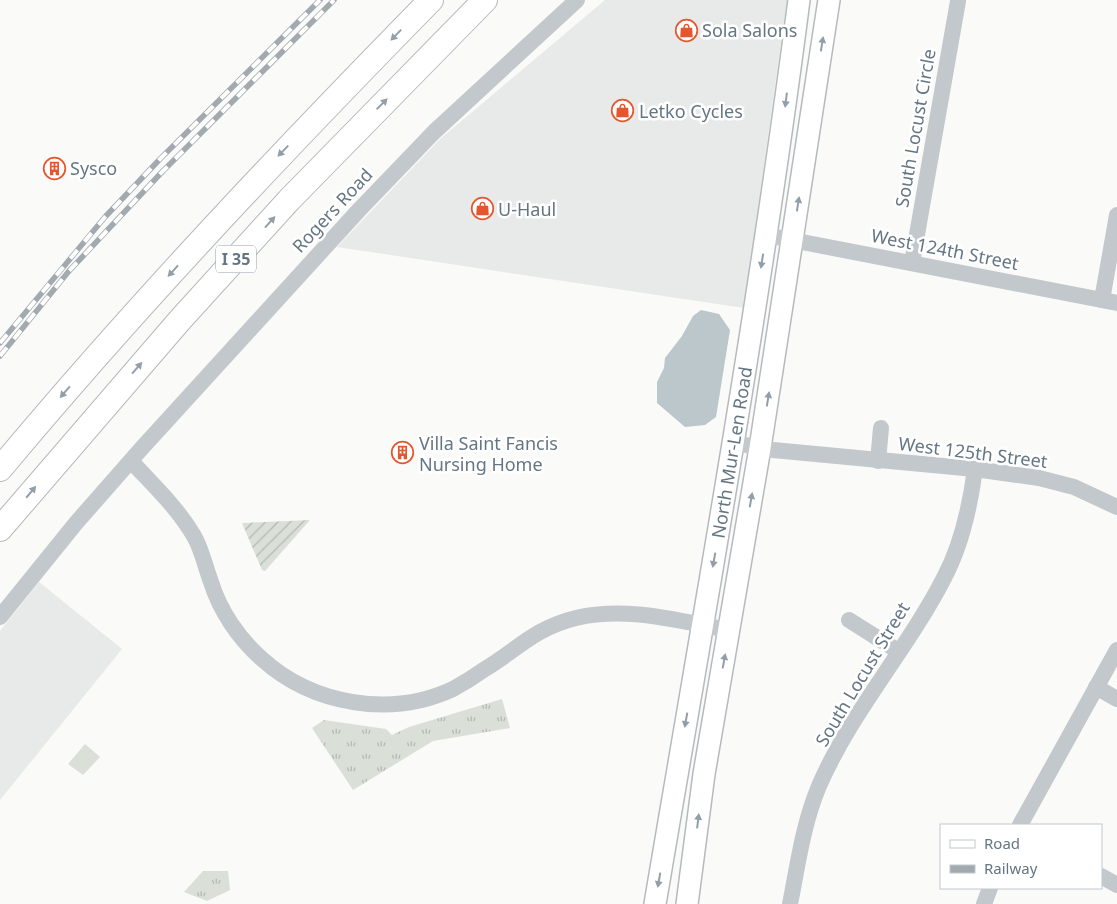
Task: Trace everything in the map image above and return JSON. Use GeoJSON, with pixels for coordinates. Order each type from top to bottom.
{"type":"FeatureCollection","features":[{"type":"Feature","properties":{"kind":"highway","name":"I 35"},"geometry":{"type":"LineString","coordinates":[[0,469],[104,347],[256,179],[430,0]]}},
{"type":"Feature","properties":{"kind":"highway","name":"I 35"},"geometry":{"type":"LineString","coordinates":[[0,529],[160,342],[289,200],[485,0]]}},
{"type":"Feature","properties":{"kind":"main road","name":"North Mur-Len Road"},"geometry":{"type":"LineString","coordinates":[[655,904],[734,443],[799,0]]}},
{"type":"Feature","properties":{"kind":"main road","name":"North Mur-Len Road"},"geometry":{"type":"LineString","coordinates":[[687,904],[704,774],[760,448],[829,0]]}},
{"type":"Feature","properties":{"kind":"street","name":"Rogers Road"},"geometry":{"type":"LineString","coordinates":[[0,617],[130,461],[255,322],[434,132],[577,0]]}},
{"type":"Feature","properties":{"kind":"street","name":"South Locust Circle"},"geometry":{"type":"LineString","coordinates":[[912,263],[958,1]]}},
{"type":"Feature","properties":{"kind":"street"},"geometry":{"type":"LineString","coordinates":[[1110,301],[1117,215]]}},
{"type":"Feature","properties":{"kind":"street","name":"West 124th Street"},"geometry":{"type":"LineString","coordinates":[[766,235],[1110,301]]}},
{"type":"Feature","properties":{"kind":"street","name":"West 125th Street"},"geometry":{"type":"LineString","coordinates":[[878,461],[881,428]]}},
{"type":"Feature","properties":{"kind":"street","name":"West 125th Street"},"geometry":{"type":"LineString","coordinates":[[734,443],[760,448],[975,469],[1039,478],[1074,487],[1117,507]]}},
{"type":"Feature","properties":{"kind":"street"},"geometry":{"type":"LineString","coordinates":[[130,461],[180,513],[201,551],[211,583],[238,634],[262,659],[283,675],[312,691],[358,703],[405,703],[453,688],[487,668],[524,640],[557,624],[600,613],[628,613],[729,630]]}},
{"type":"Feature","properties":{"kind":"street","name":"South Locust Street"},"geometry":{"type":"LineString","coordinates":[[790,904],[804,830],[819,786],[838,749],[944,579],[967,520],[975,469]]}},
{"type":"Feature","properties":{"kind":"street"},"geometry":{"type":"LineString","coordinates":[[849,620],[898,651]]}},
{"type":"Feature","properties":{"kind":"street"},"geometry":{"type":"LineString","coordinates":[[1021,824],[1117,650]]}},
{"type":"Feature","properties":{"kind":"street"},"geometry":{"type":"LineString","coordinates":[[1096,687],[1117,699]]}},
{"type":"Feature","properties":{"kind":"street"},"geometry":{"type":"LineString","coordinates":[[1102,877],[1117,885]]}},
{"type":"Feature","properties":{"kind":"street"},"geometry":{"type":"LineString","coordinates":[[984,904],[990,889]]}},
{"type":"Feature","properties":{"kind":"shaded area"},"geometry":{"type":"Polygon","coordinates":[[[605,0],[787,0],[744,308],[337,247],[440,139],[605,0]]]}},
{"type":"Feature","properties":{"kind":"shaded area"},"geometry":{"type":"Polygon","coordinates":[[[701,310],[719,314],[730,330],[716,417],[705,425],[685,427],[657,403],[657,382],[664,368],[665,358],[682,336],[693,316],[701,310]]]}},
{"type":"Feature","properties":{"kind":"shaded area"},"geometry":{"type":"Polygon","coordinates":[[[39,582],[122,649],[0,800],[0,631],[39,582]]]}},
{"type":"Feature","properties":{"kind":"green space"},"geometry":{"type":"Polygon","coordinates":[[[310,520],[265,571],[262,570],[242,523],[310,520]]]}},
{"type":"Feature","properties":{"kind":"green space"},"geometry":{"type":"Polygon","coordinates":[[[502,699],[510,728],[433,741],[353,790],[312,728],[324,720],[386,729],[392,735],[409,727],[502,699]]]}},
{"type":"Feature","properties":{"kind":"green space"},"geometry":{"type":"Polygon","coordinates":[[[85,744],[100,757],[83,775],[68,764],[85,744]]]}},
{"type":"Feature","properties":{"kind":"green space"},"geometry":{"type":"Polygon","coordinates":[[[203,871],[228,871],[230,890],[207,901],[184,892],[203,871]]]}},
{"type":"Feature","properties":{"kind":"railway"},"geometry":{"type":"LineString","coordinates":[[0,343],[105,217],[160,159],[320,0]]}},
{"type":"Feature","properties":{"kind":"railway"},"geometry":{"type":"LineString","coordinates":[[0,356],[69,271],[162,172],[334,0]]}},
{"type":"Feature","properties":{"kind":"place","name":"Sola Salons"},"geometry":{"type":"Point","coordinates":[686,30]}},
{"type":"Feature","properties":{"kind":"place","name":"Letko Cycles"},"geometry":{"type":"Point","coordinates":[623,111]}},
{"type":"Feature","properties":{"kind":"place","name":"Sysco"},"geometry":{"type":"Point","coordinates":[54,168]}},
{"type":"Feature","properties":{"kind":"place","name":"U-Haul"},"geometry":{"type":"Point","coordinates":[482,209]}},
{"type":"Feature","properties":{"kind":"place","name":"Villa Saint Fancis Nursing Home"},"geometry":{"type":"Point","coordinates":[403,453]}}]}
